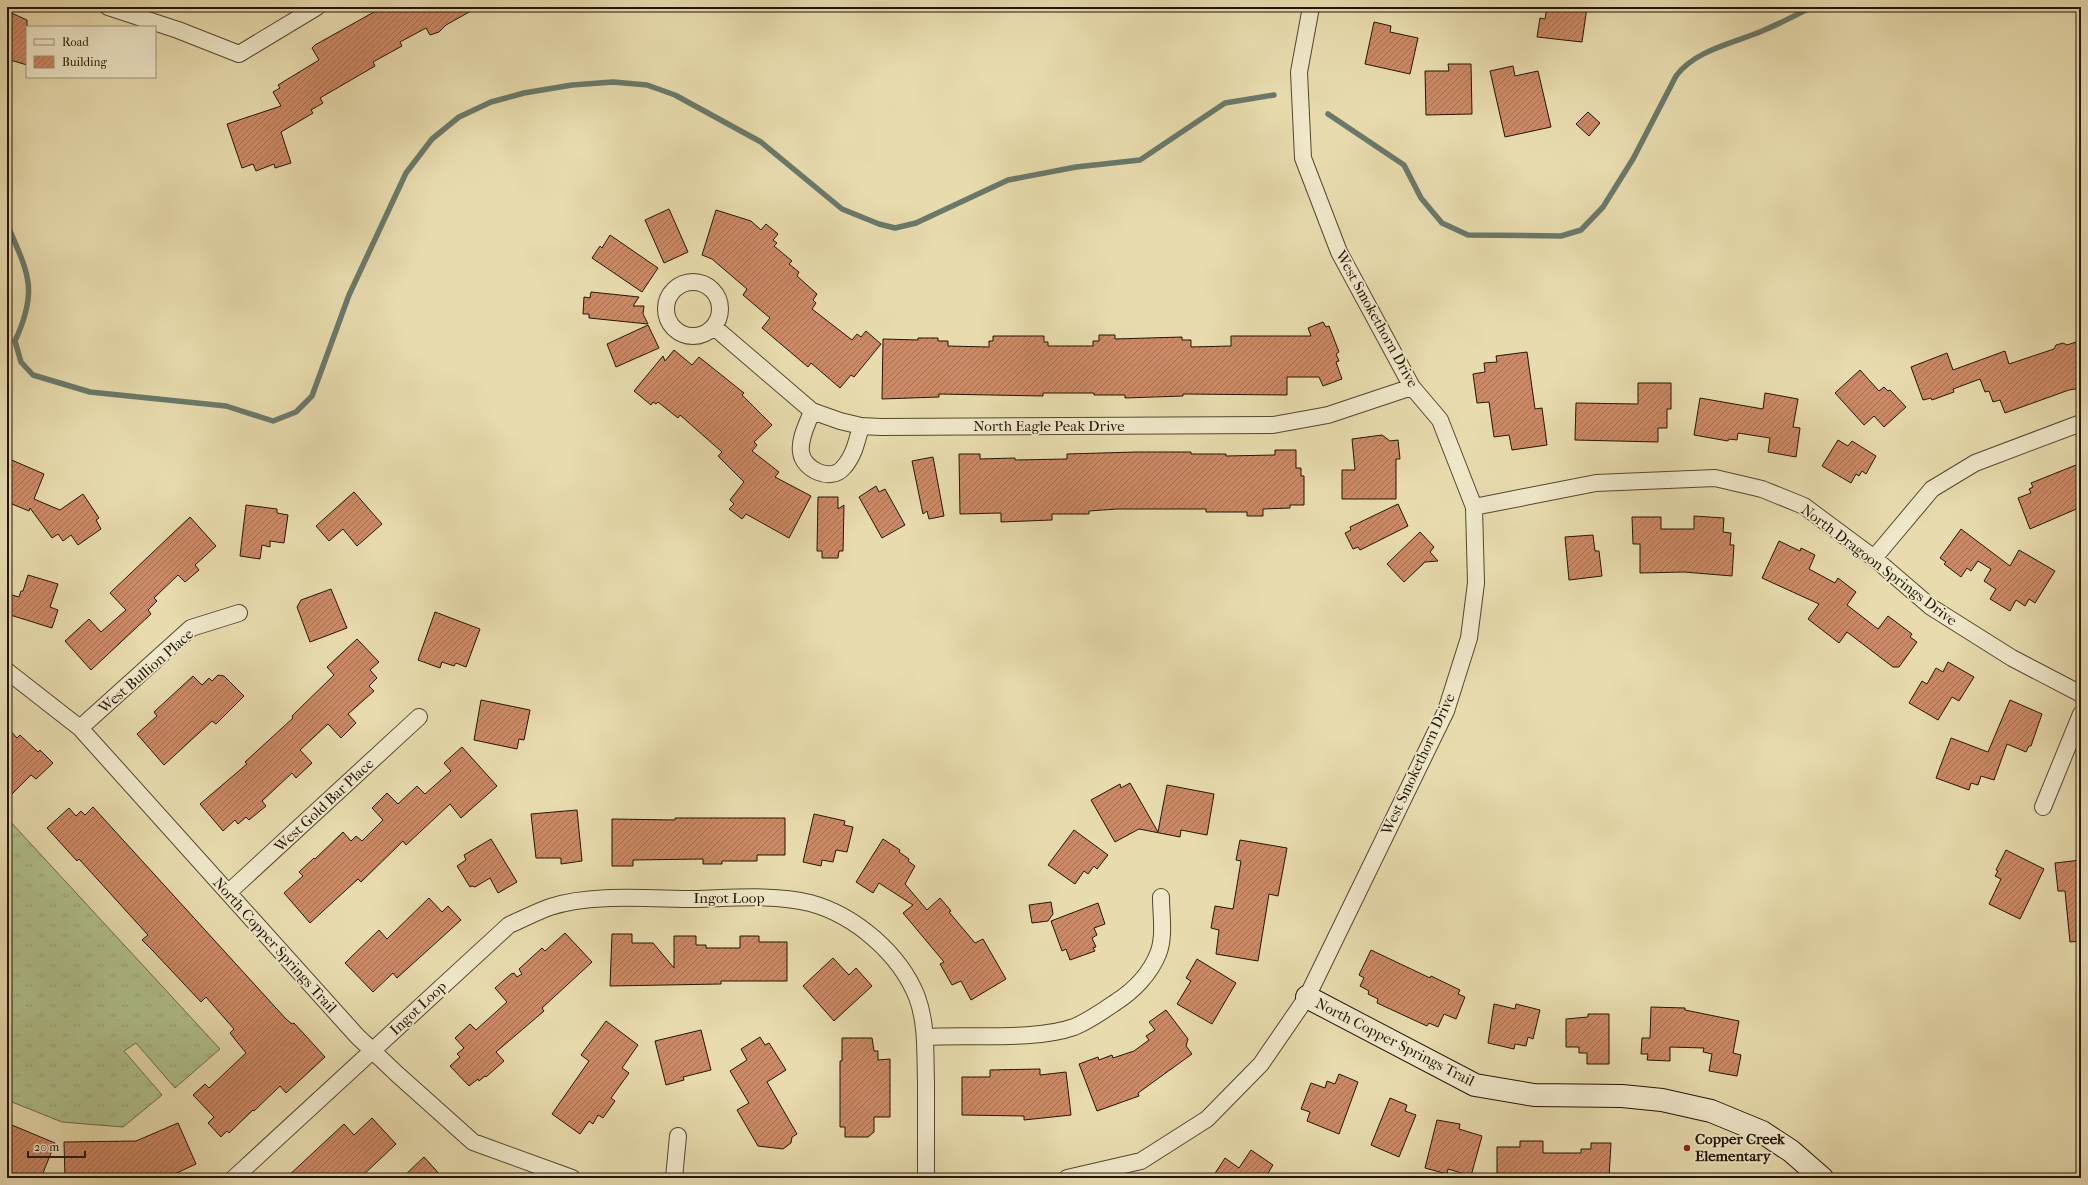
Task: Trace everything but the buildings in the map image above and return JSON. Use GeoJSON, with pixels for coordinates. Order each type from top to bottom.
{"type":"FeatureCollection","features":[{"type":"Feature","properties":{"kind":"street"},"geometry":{"type":"LineString","coordinates":[[108,7],[178,30],[239,54],[317,7]]}},
{"type":"Feature","properties":{"kind":"street","name":"West Smokethorn Drive"},"geometry":{"type":"LineString","coordinates":[[1307,997],[1446,711],[1469,638],[1476,583],[1474,506],[1440,420],[1412,387],[1339,252],[1303,158],[1299,72],[1311,7]]}},
{"type":"Feature","properties":{"kind":"street","name":"North Eagle Peak Drive"},"geometry":{"type":"LineString","coordinates":[[714,327],[812,411],[861,426],[1273,425],[1328,415],[1412,387]]}},
{"type":"Feature","properties":{"kind":"street"},"geometry":{"type":"LineString","coordinates":[[812,411],[802,440],[801,452],[804,461],[817,472],[835,473],[842,470],[855,448],[861,426]]}},
{"type":"Feature","properties":{"kind":"street"},"geometry":{"type":"LineString","coordinates":[[1874,558],[1932,488],[1975,463],[2081,423]]}},
{"type":"Feature","properties":{"kind":"street","name":"North Dragoon Springs Drive"},"geometry":{"type":"LineString","coordinates":[[1474,506],[1596,483],[1715,478],[1762,488],[1804,506],[1874,558],[1931,607],[2012,658],[2081,694]]}},
{"type":"Feature","properties":{"kind":"street","name":"West Bullion Place"},"geometry":{"type":"LineString","coordinates":[[80,728],[191,628],[239,613]]}},
{"type":"Feature","properties":{"kind":"street","name":"North Copper Springs Trail"},"geometry":{"type":"LineString","coordinates":[[7,671],[80,728],[357,1036],[473,1142],[572,1178]]}},
{"type":"Feature","properties":{"kind":"street"},"geometry":{"type":"LineString","coordinates":[[2043,807],[2081,714]]}},
{"type":"Feature","properties":{"kind":"street","name":"West Gold Bar Place"},"geometry":{"type":"LineString","coordinates":[[228,892],[419,717]]}},
{"type":"Feature","properties":{"kind":"street"},"geometry":{"type":"LineString","coordinates":[[925,1037],[1051,1032],[1075,1027],[1100,1014],[1126,996],[1146,975],[1158,954],[1161,937],[1161,896]]}},
{"type":"Feature","properties":{"kind":"street","name":"Ingot Loop"},"geometry":{"type":"LineString","coordinates":[[234,1178],[509,926],[551,907],[579,901],[617,899],[780,898],[811,904],[840,914],[866,931],[888,952],[907,978],[917,997],[925,1037],[926,1178]]}},
{"type":"Feature","properties":{"kind":"street","name":"North Copper Springs Trail"},"geometry":{"type":"LineString","coordinates":[[1067,1178],[1141,1161],[1207,1119],[1261,1064],[1307,997],[1475,1085],[1534,1095],[1622,1096],[1662,1100],[1711,1111],[1762,1132],[1791,1151],[1822,1178]]}},
{"type":"Feature","properties":{"kind":"street"},"geometry":{"type":"LineString","coordinates":[[674,1178],[678,1136]]}},
{"type":"Feature","properties":{"kind":"green space"},"geometry":{"type":"Polygon","coordinates":[[[7,818],[220,1049],[175,1088],[136,1043],[124,1051],[162,1095],[123,1127],[62,1122],[7,1100],[7,818]]]}},
{"type":"Feature","properties":{"kind":"waterway"},"geometry":{"type":"LineString","coordinates":[[1328,114],[1404,165],[1421,198],[1442,223],[1468,235],[1561,236],[1581,230],[1603,207],[1633,159],[1676,76],[1684,67],[1716,48],[1768,28],[1812,7]]}},
{"type":"Feature","properties":{"kind":"waterway"},"geometry":{"type":"LineString","coordinates":[[7,224],[25,269],[29,294],[27,308],[15,341],[21,362],[33,375],[90,392],[226,406],[273,421],[296,412],[312,396],[349,295],[406,173],[432,139],[459,117],[491,102],[524,93],[572,85],[613,82],[647,85],[675,95],[761,142],[842,209],[879,224],[895,228],[916,223],[1008,180],[1076,167],[1140,160],[1225,103],[1274,95]]}},
{"type":"Feature","properties":{"kind":"place","name":"Copper Creek Elementary"},"geometry":{"type":"Point","coordinates":[1687,1148]}}]}
